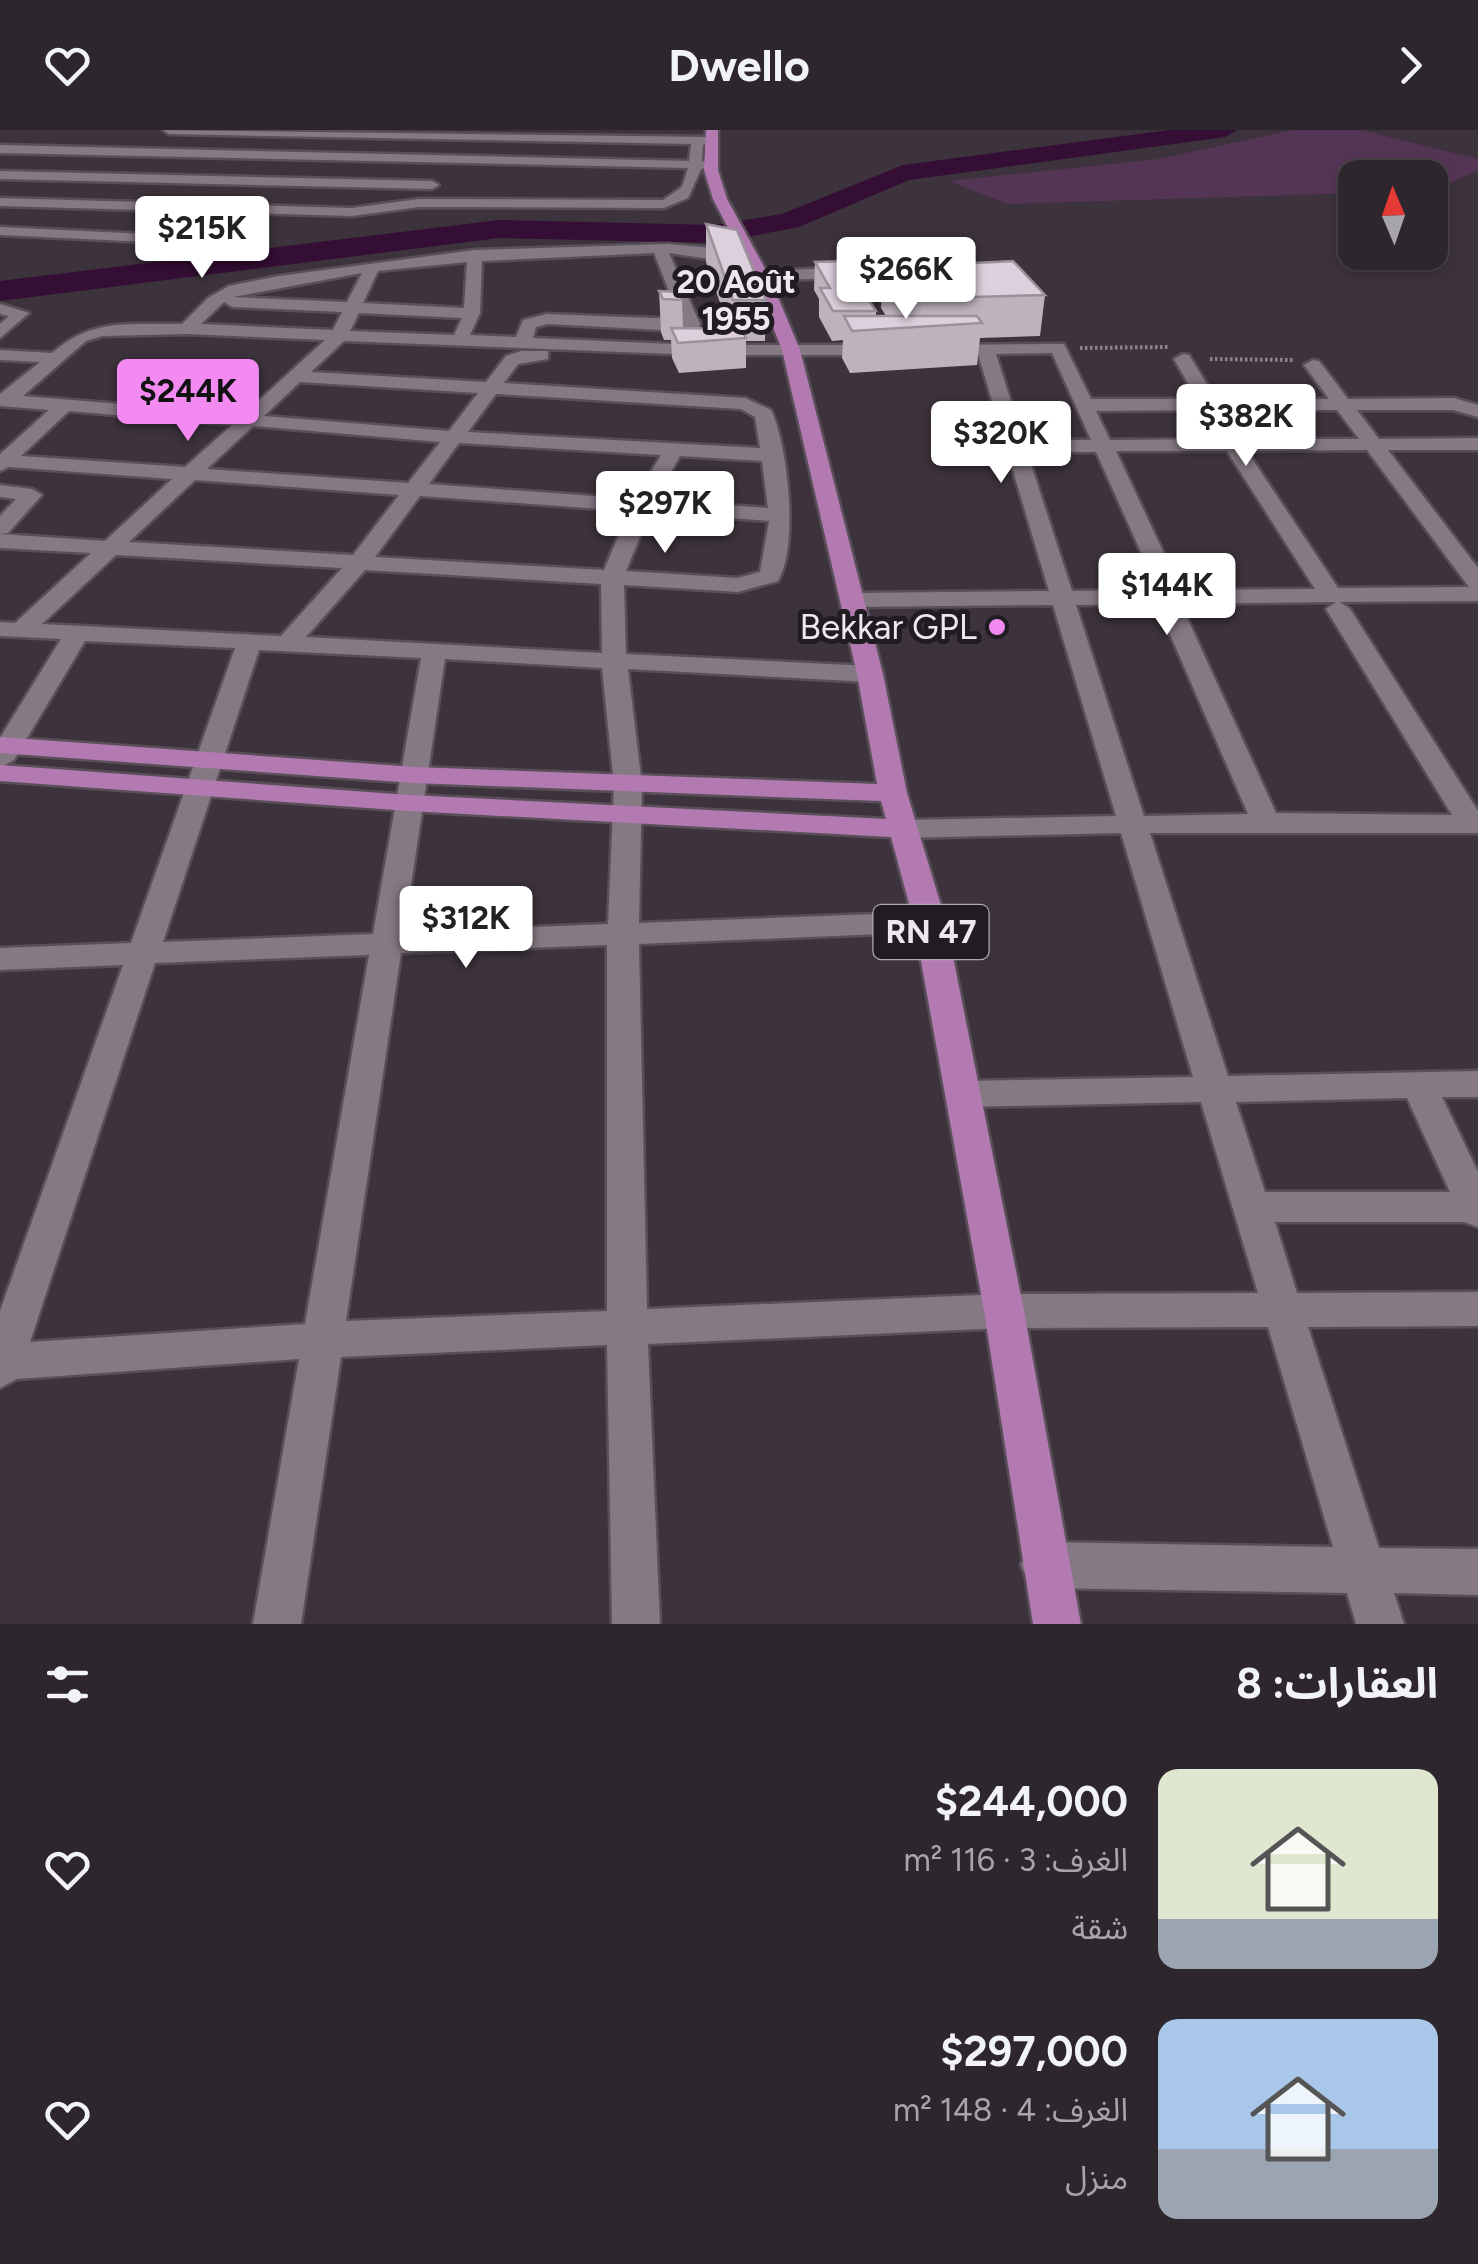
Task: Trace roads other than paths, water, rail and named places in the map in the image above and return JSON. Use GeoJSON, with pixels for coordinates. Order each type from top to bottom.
{"type":"FeatureCollection","features":[{"type":"Feature","properties":{"kind":"main road","name":"RN 47"},"geometry":{"type":"LineString","coordinates":[[703,164],[755,264],[791,350],[870,674],[892,794],[930,922],[1004,1311],[1056,1624]]}},
{"type":"Feature","properties":{"kind":"main road"},"geometry":{"type":"LineString","coordinates":[[2,756],[412,789],[626,800],[904,828]]}},
{"type":"Feature","properties":{"kind":"main road"},"geometry":{"type":"LineString","coordinates":[[626,800],[892,794]]}},
{"type":"Feature","properties":{"kind":"street"},"geometry":{"type":"LineString","coordinates":[[0,202],[352,212],[388,206],[485,203],[650,205],[681,199],[690,190],[703,164],[706,137],[169,130]]}},
{"type":"Feature","properties":{"kind":"street"},"geometry":{"type":"LineString","coordinates":[[187,205],[273,131]]}},
{"type":"Feature","properties":{"kind":"street"},"geometry":{"type":"LineString","coordinates":[[388,206],[422,158],[448,133]]}},
{"type":"Feature","properties":{"kind":"street"},"geometry":{"type":"LineString","coordinates":[[0,222],[128,134]]}},
{"type":"Feature","properties":{"kind":"street"},"geometry":{"type":"LineString","coordinates":[[505,173],[533,134]]}},
{"type":"Feature","properties":{"kind":"street"},"geometry":{"type":"LineString","coordinates":[[0,149],[703,164]]}},
{"type":"Feature","properties":{"kind":"street"},"geometry":{"type":"LineString","coordinates":[[0,174],[458,186]]}},
{"type":"Feature","properties":{"kind":"street"},"geometry":{"type":"LineString","coordinates":[[255,208],[283,182]]}},
{"type":"Feature","properties":{"kind":"street"},"geometry":{"type":"LineString","coordinates":[[485,203],[495,186]]}},
{"type":"Feature","properties":{"kind":"street"},"geometry":{"type":"LineString","coordinates":[[573,187],[690,190],[719,195]]}},
{"type":"Feature","properties":{"kind":"street"},"geometry":{"type":"LineString","coordinates":[[0,232],[147,238]]}},
{"type":"Feature","properties":{"kind":"street"},"geometry":{"type":"LineString","coordinates":[[660,248],[692,324],[697,350]]}},
{"type":"Feature","properties":{"kind":"street"},"geometry":{"type":"LineString","coordinates":[[188,329],[214,301],[235,289],[475,255],[660,248],[718,252],[755,264],[836,273],[852,279],[860,293]]}},
{"type":"Feature","properties":{"kind":"street"},"geometry":{"type":"LineString","coordinates":[[459,342],[472,312],[475,255]]}},
{"type":"Feature","properties":{"kind":"street"},"geometry":{"type":"LineString","coordinates":[[10,630],[111,550],[339,336],[356,308],[372,268]]}},
{"type":"Feature","properties":{"kind":"street"},"geometry":{"type":"LineString","coordinates":[[214,301],[472,312]]}},
{"type":"Feature","properties":{"kind":"street"},"geometry":{"type":"LineString","coordinates":[[0,309],[21,313],[0,333]]}},
{"type":"Feature","properties":{"kind":"street"},"geometry":{"type":"LineString","coordinates":[[522,344],[529,324],[547,319],[692,324]]}},
{"type":"Feature","properties":{"kind":"street"},"geometry":{"type":"LineString","coordinates":[[3,400],[88,333],[188,329],[697,350],[893,350],[885,336]]}},
{"type":"Feature","properties":{"kind":"street"},"geometry":{"type":"LineString","coordinates":[[985,348],[1380,1624]]}},
{"type":"Feature","properties":{"kind":"street"},"geometry":{"type":"LineString","coordinates":[[911,349],[1058,348],[1266,822]]}},
{"type":"Feature","properties":{"kind":"street"},"geometry":{"type":"LineString","coordinates":[[0,355],[55,358]]}},
{"type":"Feature","properties":{"kind":"street"},"geometry":{"type":"LineString","coordinates":[[289,642],[357,564],[512,360],[521,356],[642,363]]}},
{"type":"Feature","properties":{"kind":"street"},"geometry":{"type":"LineString","coordinates":[[1183,359],[1232,444],[1475,824]]}},
{"type":"Feature","properties":{"kind":"street"},"geometry":{"type":"LineString","coordinates":[[1313,366],[1478,583]]}},
{"type":"Feature","properties":{"kind":"street"},"geometry":{"type":"LineString","coordinates":[[0,541],[738,585],[770,576],[777,564],[778,515],[764,414],[744,404],[294,376]]}},
{"type":"Feature","properties":{"kind":"street"},"geometry":{"type":"LineString","coordinates":[[3,400],[456,437],[770,455]]}},
{"type":"Feature","properties":{"kind":"street"},"geometry":{"type":"LineString","coordinates":[[1086,405],[1454,404],[1478,411]]}},
{"type":"Feature","properties":{"kind":"street"},"geometry":{"type":"LineString","coordinates":[[2,463],[64,406]]}},
{"type":"Feature","properties":{"kind":"street"},"geometry":{"type":"LineString","coordinates":[[1014,446],[1478,444]]}},
{"type":"Feature","properties":{"kind":"street"},"geometry":{"type":"LineString","coordinates":[[636,1624],[627,1330],[622,934],[626,800],[614,659],[612,580],[642,506],[674,451]]}},
{"type":"Feature","properties":{"kind":"street"},"geometry":{"type":"LineString","coordinates":[[2,463],[778,515]]}},
{"type":"Feature","properties":{"kind":"street"},"geometry":{"type":"LineString","coordinates":[[0,491],[32,495],[0,528]]}},
{"type":"Feature","properties":{"kind":"street"},"geometry":{"type":"LineString","coordinates":[[853,607],[1335,602],[1478,594]]}},
{"type":"Feature","properties":{"kind":"street"},"geometry":{"type":"LineString","coordinates":[[1335,602],[1478,610]]}},
{"type":"Feature","properties":{"kind":"street"},"geometry":{"type":"LineString","coordinates":[[10,630],[870,674]]}},
{"type":"Feature","properties":{"kind":"street"},"geometry":{"type":"LineString","coordinates":[[2,756],[77,634]]}},
{"type":"Feature","properties":{"kind":"street"},"geometry":{"type":"LineString","coordinates":[[250,641],[1,1365],[323,1340],[1004,1311],[1478,1309]]}},
{"type":"Feature","properties":{"kind":"street"},"geometry":{"type":"LineString","coordinates":[[277,1624],[434,652]]}},
{"type":"Feature","properties":{"kind":"street"},"geometry":{"type":"LineString","coordinates":[[904,828],[1266,822],[1475,824]]}},
{"type":"Feature","properties":{"kind":"street"},"geometry":{"type":"LineString","coordinates":[[0,960],[930,922]]}},
{"type":"Feature","properties":{"kind":"street"},"geometry":{"type":"LineString","coordinates":[[964,1094],[1478,1084]]}},
{"type":"Feature","properties":{"kind":"street"},"geometry":{"type":"LineString","coordinates":[[1252,1206],[1477,1209],[1419,1085]]}},
{"type":"Feature","properties":{"kind":"street"},"geometry":{"type":"LineString","coordinates":[[1044,1565],[1478,1572]]}},
{"type":"Feature","properties":{"kind":"waterway"},"geometry":{"type":"LineString","coordinates":[[0,291],[499,229],[715,234],[789,221],[903,173],[1225,130]]}},
{"type":"Feature","properties":{"kind":"place","name":"Bekkar GPL"},"geometry":{"type":"Point","coordinates":[997,627]}},
{"type":"Feature","properties":{"kind":"district","name":"20 Août 1955"},"geometry":{"type":"Point","coordinates":[736,300]}}]}
